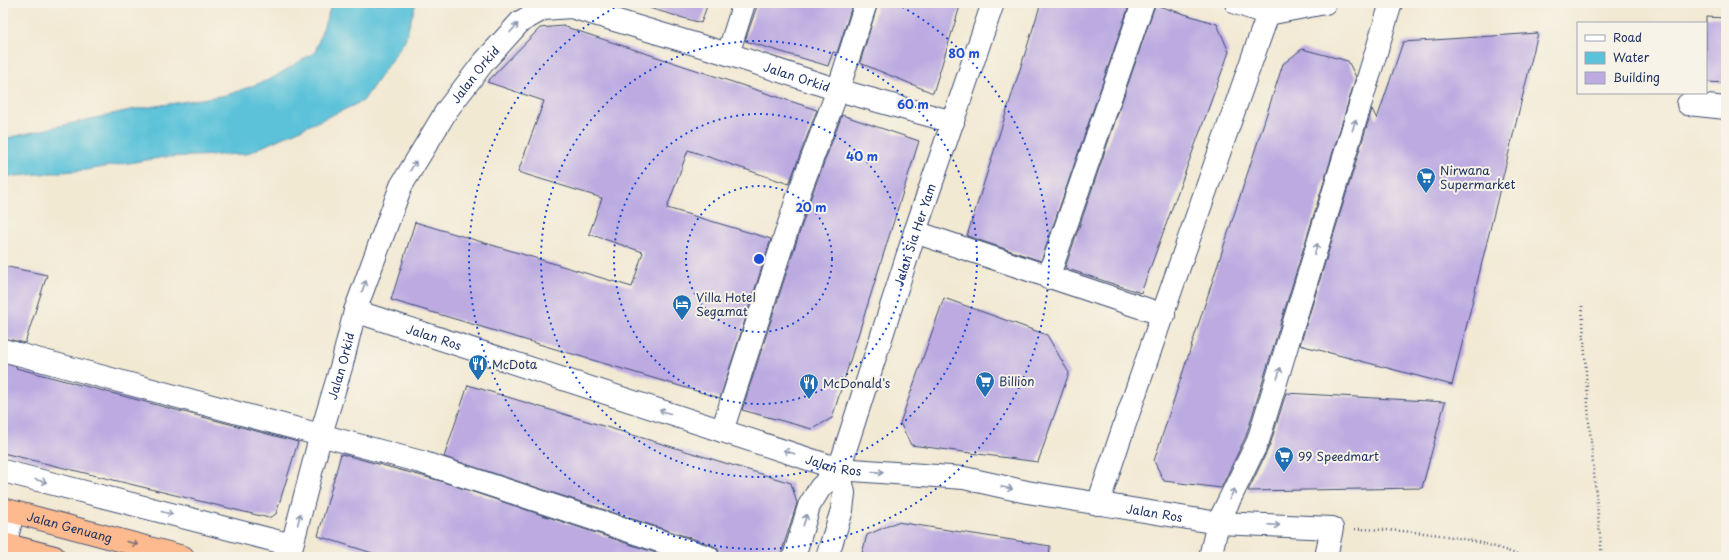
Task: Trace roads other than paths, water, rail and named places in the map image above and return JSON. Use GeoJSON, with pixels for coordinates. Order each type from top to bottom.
{"type":"FeatureCollection","features":[{"type":"Feature","properties":{"kind":"highway","name":"Jalan Genuang"},"geometry":{"type":"LineString","coordinates":[[8,510],[183,557]]}},
{"type":"Feature","properties":{"kind":"highway"},"geometry":{"type":"LineString","coordinates":[[4,548],[54,557]]}},
{"type":"Feature","properties":{"kind":"street"},"geometry":{"type":"LineString","coordinates":[[728,54],[744,3]]}},
{"type":"Feature","properties":{"kind":"street"},"geometry":{"type":"LineString","coordinates":[[722,431],[799,193],[838,90],[866,3]]}},
{"type":"Feature","properties":{"kind":"street","name":"Jalan Sia Her Yam"},"geometry":{"type":"LineString","coordinates":[[794,557],[809,506],[820,488],[839,469],[915,232],[993,3]]}},
{"type":"Feature","properties":{"kind":"street"},"geometry":{"type":"LineString","coordinates":[[1048,278],[1143,3]]}},
{"type":"Feature","properties":{"kind":"street"},"geometry":{"type":"LineString","coordinates":[[1236,3],[1268,14],[1325,3]]}},
{"type":"Feature","properties":{"kind":"street"},"geometry":{"type":"LineString","coordinates":[[1210,557],[1218,522],[1258,441],[1391,3]]}},
{"type":"Feature","properties":{"kind":"street","name":"Jalan Orkid"},"geometry":{"type":"LineString","coordinates":[[291,551],[355,311],[401,186],[447,110],[484,63],[520,22],[543,9],[571,7],[728,54],[838,90],[953,122]]}},
{"type":"Feature","properties":{"kind":"street"},"geometry":{"type":"LineString","coordinates":[[1098,504],[1137,385],[1164,315],[1268,14]]}},
{"type":"Feature","properties":{"kind":"street"},"geometry":{"type":"LineString","coordinates":[[1688,104],[1726,108]]}},
{"type":"Feature","properties":{"kind":"street"},"geometry":{"type":"LineString","coordinates":[[915,232],[1048,278],[1164,315]]}},
{"type":"Feature","properties":{"kind":"street","name":"Jalan Ros"},"geometry":{"type":"LineString","coordinates":[[355,311],[839,469],[964,478],[1027,492],[1218,522],[1332,528],[1326,557]]}},
{"type":"Feature","properties":{"kind":"street"},"geometry":{"type":"LineString","coordinates":[[3,350],[421,462],[708,557]]}},
{"type":"Feature","properties":{"kind":"street","name":"Jalan Sia Her Yam"},"geometry":{"type":"LineString","coordinates":[[827,557],[842,510],[844,493],[839,469]]}},
{"type":"Feature","properties":{"kind":"street"},"geometry":{"type":"LineString","coordinates":[[3,471],[291,551]]}},
{"type":"Feature","properties":{"kind":"street"},"geometry":{"type":"LineString","coordinates":[[4,548],[8,510]]}},
{"type":"Feature","properties":{"kind":"water"},"geometry":{"type":"Polygon","coordinates":[[[332,3],[416,3],[405,40],[363,101],[246,154],[165,157],[86,170],[3,177],[3,139],[130,110],[227,95],[271,79],[315,52],[332,3]]]}},
{"type":"Feature","properties":{"kind":"place","name":"Nirwana Supermarket"},"geometry":{"type":"Point","coordinates":[1426,194]}},
{"type":"Feature","properties":{"kind":"place","name":"Villa Hotel Segamat"},"geometry":{"type":"Point","coordinates":[682,321]}},
{"type":"Feature","properties":{"kind":"place","name":"McDota"},"geometry":{"type":"Point","coordinates":[478,381]}},
{"type":"Feature","properties":{"kind":"place","name":"Billion"},"geometry":{"type":"Point","coordinates":[985,398]}},
{"type":"Feature","properties":{"kind":"place","name":"McDonald's"},"geometry":{"type":"Point","coordinates":[809,400]}},
{"type":"Feature","properties":{"kind":"place","name":"99 Speedmart"},"geometry":{"type":"Point","coordinates":[1284,473]}}]}
